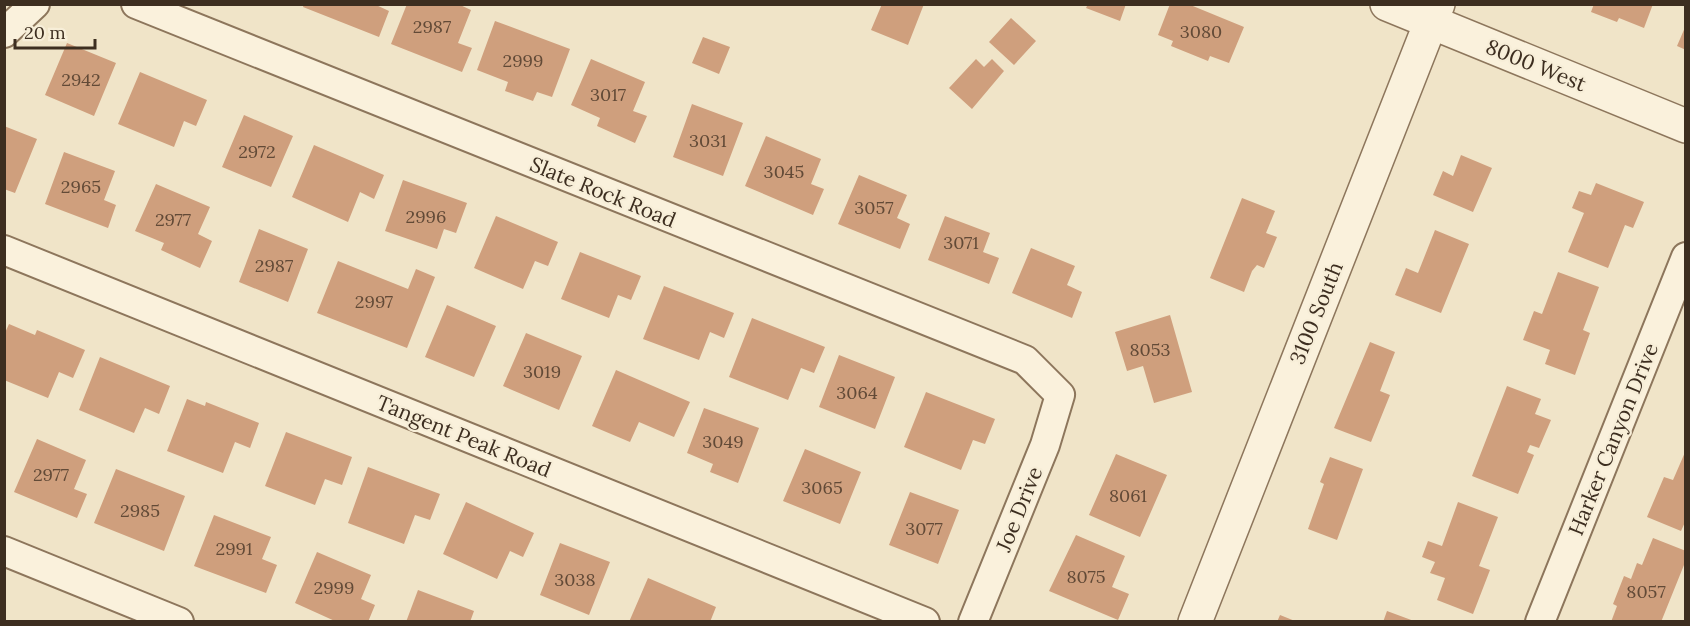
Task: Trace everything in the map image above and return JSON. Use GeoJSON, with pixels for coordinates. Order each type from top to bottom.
{"type":"FeatureCollection","features":[{"type":"Feature","properties":{"kind":"street"},"geometry":{"type":"LineString","coordinates":[[4,33],[35,4]]}},
{"type":"Feature","properties":{"kind":"street","name":"Slate Rock Road"},"geometry":{"type":"LineString","coordinates":[[136,4],[1025,360],[1060,395]]}},
{"type":"Feature","properties":{"kind":"street","name":"8000 West"},"geometry":{"type":"LineString","coordinates":[[1387,4],[1435,13],[1686,126]]}},
{"type":"Feature","properties":{"kind":"street","name":"3100 South"},"geometry":{"type":"LineString","coordinates":[[1195,621],[1435,13]]}},
{"type":"Feature","properties":{"kind":"street","name":"Tangent Peak Road"},"geometry":{"type":"LineString","coordinates":[[4,250],[925,621]]}},
{"type":"Feature","properties":{"kind":"street","name":"Harker Canyon Drive"},"geometry":{"type":"LineString","coordinates":[[1540,621],[1686,257]]}},
{"type":"Feature","properties":{"kind":"street","name":"Joe Drive"},"geometry":{"type":"LineString","coordinates":[[973,621],[1045,445],[1060,395]]}},
{"type":"Feature","properties":{"kind":"street"},"geometry":{"type":"LineString","coordinates":[[4,551],[179,621]]}},
{"type":"Feature","properties":{"kind":"building"},"geometry":{"type":"Polygon","coordinates":[[[304,4],[374,4],[389,11],[379,37],[303,7],[304,4]]]}},
{"type":"Feature","properties":{"kind":"building"},"geometry":{"type":"Polygon","coordinates":[[[407,4],[458,4],[471,10],[458,43],[472,48],[462,72],[391,44],[407,4]]]}},
{"type":"Feature","properties":{"kind":"building"},"geometry":{"type":"Polygon","coordinates":[[[882,4],[924,4],[908,45],[871,30],[882,4]]]}},
{"type":"Feature","properties":{"kind":"building"},"geometry":{"type":"Polygon","coordinates":[[[1088,4],[1126,4],[1120,21],[1086,8],[1088,4]]]}},
{"type":"Feature","properties":{"kind":"building"},"geometry":{"type":"Polygon","coordinates":[[[1170,4],[1188,4],[1244,27],[1229,63],[1210,56],[1208,61],[1171,46],[1173,41],[1158,35],[1170,4]]]}},
{"type":"Feature","properties":{"kind":"building"},"geometry":{"type":"Polygon","coordinates":[[[1594,4],[1653,4],[1644,28],[1619,18],[1617,22],[1591,12],[1594,4]]]}},
{"type":"Feature","properties":{"kind":"building"},"geometry":{"type":"Polygon","coordinates":[[[1011,18],[1036,41],[1014,65],[989,42],[1011,18]]]}},
{"type":"Feature","properties":{"kind":"building"},"geometry":{"type":"Polygon","coordinates":[[[495,21],[570,49],[552,97],[537,92],[533,101],[505,91],[508,82],[477,70],[495,21]]]}},
{"type":"Feature","properties":{"kind":"building"},"geometry":{"type":"Polygon","coordinates":[[[1686,25],[1686,50],[1677,46],[1686,25]]]}},
{"type":"Feature","properties":{"kind":"building"},"geometry":{"type":"Polygon","coordinates":[[[703,37],[730,47],[719,74],[692,63],[703,37]]]}},
{"type":"Feature","properties":{"kind":"building"},"geometry":{"type":"Polygon","coordinates":[[[67,43],[116,63],[94,116],[45,95],[67,43]]]}},
{"type":"Feature","properties":{"kind":"building"},"geometry":{"type":"Polygon","coordinates":[[[591,59],[645,82],[633,111],[647,116],[635,143],[597,126],[600,118],[571,105],[591,59]]]}},
{"type":"Feature","properties":{"kind":"building"},"geometry":{"type":"Polygon","coordinates":[[[976,59],[984,67],[992,59],[1004,71],[972,109],[949,88],[976,59]]]}},
{"type":"Feature","properties":{"kind":"building"},"geometry":{"type":"Polygon","coordinates":[[[140,72],[207,100],[196,126],[184,121],[174,147],[118,124],[140,72]]]}},
{"type":"Feature","properties":{"kind":"building"},"geometry":{"type":"Polygon","coordinates":[[[692,104],[743,123],[723,176],[673,157],[692,104]]]}},
{"type":"Feature","properties":{"kind":"building"},"geometry":{"type":"Polygon","coordinates":[[[244,115],[293,136],[271,187],[222,167],[244,115]]]}},
{"type":"Feature","properties":{"kind":"building"},"geometry":{"type":"Polygon","coordinates":[[[4,126],[37,139],[15,193],[4,189],[4,126]]]}},
{"type":"Feature","properties":{"kind":"building"},"geometry":{"type":"Polygon","coordinates":[[[766,136],[821,159],[811,184],[824,189],[813,215],[745,186],[766,136]]]}},
{"type":"Feature","properties":{"kind":"building"},"geometry":{"type":"Polygon","coordinates":[[[314,145],[384,175],[374,199],[360,192],[348,222],[292,197],[314,145]]]}},
{"type":"Feature","properties":{"kind":"building"},"geometry":{"type":"Polygon","coordinates":[[[64,152],[115,171],[104,200],[116,205],[108,228],[45,204],[64,152]]]}},
{"type":"Feature","properties":{"kind":"building"},"geometry":{"type":"Polygon","coordinates":[[[1461,155],[1492,168],[1473,212],[1433,195],[1443,171],[1453,176],[1461,155]]]}},
{"type":"Feature","properties":{"kind":"building"},"geometry":{"type":"Polygon","coordinates":[[[859,175],[907,195],[897,218],[910,224],[900,249],[838,224],[859,175]]]}},
{"type":"Feature","properties":{"kind":"building"},"geometry":{"type":"Polygon","coordinates":[[[403,180],[467,203],[456,233],[444,229],[437,249],[385,231],[403,180]]]}},
{"type":"Feature","properties":{"kind":"building"},"geometry":{"type":"Polygon","coordinates":[[[1596,183],[1644,202],[1633,228],[1625,225],[1608,268],[1568,252],[1584,213],[1572,208],[1579,191],[1591,195],[1596,183]]]}},
{"type":"Feature","properties":{"kind":"building"},"geometry":{"type":"Polygon","coordinates":[[[156,184],[210,207],[198,234],[212,241],[200,268],[161,250],[164,243],[135,231],[156,184]]]}},
{"type":"Feature","properties":{"kind":"building"},"geometry":{"type":"Polygon","coordinates":[[[1242,198],[1275,211],[1266,233],[1277,237],[1264,268],[1257,265],[1252,271],[1244,292],[1210,278],[1242,198]]]}},
{"type":"Feature","properties":{"kind":"building"},"geometry":{"type":"Polygon","coordinates":[[[496,216],[558,242],[548,266],[535,261],[523,289],[474,268],[496,216]]]}},
{"type":"Feature","properties":{"kind":"building"},"geometry":{"type":"Polygon","coordinates":[[[945,216],[990,233],[983,252],[999,258],[989,284],[928,260],[945,216]]]}},
{"type":"Feature","properties":{"kind":"building"},"geometry":{"type":"Polygon","coordinates":[[[259,229],[308,249],[288,302],[239,282],[259,229]]]}},
{"type":"Feature","properties":{"kind":"building"},"geometry":{"type":"Polygon","coordinates":[[[1435,230],[1469,244],[1441,313],[1395,295],[1406,268],[1418,273],[1435,230]]]}},
{"type":"Feature","properties":{"kind":"building"},"geometry":{"type":"Polygon","coordinates":[[[1031,248],[1075,266],[1067,285],[1082,292],[1072,318],[1012,293],[1031,248]]]}},
{"type":"Feature","properties":{"kind":"building"},"geometry":{"type":"Polygon","coordinates":[[[580,252],[641,276],[631,300],[618,295],[609,318],[561,299],[580,252]]]}},
{"type":"Feature","properties":{"kind":"building"},"geometry":{"type":"Polygon","coordinates":[[[338,261],[408,289],[416,269],[435,277],[407,348],[317,313],[338,261]]]}},
{"type":"Feature","properties":{"kind":"building"},"geometry":{"type":"Polygon","coordinates":[[[1558,272],[1599,287],[1583,330],[1590,333],[1575,375],[1545,364],[1550,350],[1523,340],[1534,311],[1542,314],[1558,272]]]}},
{"type":"Feature","properties":{"kind":"building"},"geometry":{"type":"Polygon","coordinates":[[[664,286],[734,313],[724,338],[710,332],[699,360],[643,339],[664,286]]]}},
{"type":"Feature","properties":{"kind":"building"},"geometry":{"type":"Polygon","coordinates":[[[447,305],[496,326],[474,377],[425,357],[447,305]]]}},
{"type":"Feature","properties":{"kind":"building"},"geometry":{"type":"Polygon","coordinates":[[[1170,315],[1192,392],[1154,403],[1143,366],[1127,371],[1115,332],[1170,315]]]}},
{"type":"Feature","properties":{"kind":"building"},"geometry":{"type":"Polygon","coordinates":[[[752,318],[825,347],[814,373],[801,368],[788,400],[729,377],[752,318]]]}},
{"type":"Feature","properties":{"kind":"building"},"geometry":{"type":"Polygon","coordinates":[[[9,324],[35,335],[37,330],[85,350],[73,378],[59,372],[48,398],[4,380],[4,335],[9,324]]]}},
{"type":"Feature","properties":{"kind":"building"},"geometry":{"type":"Polygon","coordinates":[[[526,333],[582,356],[559,410],[503,386],[526,333]]]}},
{"type":"Feature","properties":{"kind":"building"},"geometry":{"type":"Polygon","coordinates":[[[1370,342],[1395,352],[1380,391],[1390,395],[1371,442],[1334,428],[1370,342]]]}},
{"type":"Feature","properties":{"kind":"building"},"geometry":{"type":"Polygon","coordinates":[[[839,355],[895,377],[875,429],[819,407],[839,355]]]}},
{"type":"Feature","properties":{"kind":"building"},"geometry":{"type":"Polygon","coordinates":[[[100,357],[170,386],[159,414],[145,408],[134,433],[79,410],[100,357]]]}},
{"type":"Feature","properties":{"kind":"building"},"geometry":{"type":"Polygon","coordinates":[[[616,370],[690,402],[674,437],[639,422],[630,442],[592,426],[616,370]]]}},
{"type":"Feature","properties":{"kind":"building"},"geometry":{"type":"Polygon","coordinates":[[[1507,386],[1541,399],[1535,414],[1551,420],[1539,448],[1530,445],[1527,452],[1534,455],[1518,494],[1472,476],[1507,386]]]}},
{"type":"Feature","properties":{"kind":"building"},"geometry":{"type":"Polygon","coordinates":[[[926,392],[995,419],[985,444],[973,440],[961,470],[904,447],[926,392]]]}},
{"type":"Feature","properties":{"kind":"building"},"geometry":{"type":"Polygon","coordinates":[[[187,399],[205,406],[206,402],[259,423],[250,448],[235,442],[223,473],[167,451],[187,399]]]}},
{"type":"Feature","properties":{"kind":"building"},"geometry":{"type":"Polygon","coordinates":[[[704,408],[759,428],[738,483],[710,472],[713,464],[687,453],[704,408]]]}},
{"type":"Feature","properties":{"kind":"building"},"geometry":{"type":"Polygon","coordinates":[[[286,432],[352,457],[342,485],[325,479],[315,505],[265,486],[286,432]]]}},
{"type":"Feature","properties":{"kind":"building"},"geometry":{"type":"Polygon","coordinates":[[[37,439],[86,460],[74,489],[87,494],[77,518],[14,492],[37,439]]]}},
{"type":"Feature","properties":{"kind":"building"},"geometry":{"type":"Polygon","coordinates":[[[805,449],[861,472],[840,524],[783,501],[805,449]]]}},
{"type":"Feature","properties":{"kind":"building"},"geometry":{"type":"Polygon","coordinates":[[[1686,450],[1686,520],[1681,531],[1647,517],[1664,477],[1673,480],[1686,450]]]}},
{"type":"Feature","properties":{"kind":"building"},"geometry":{"type":"Polygon","coordinates":[[[1116,454],[1167,475],[1140,537],[1089,515],[1116,454]]]}},
{"type":"Feature","properties":{"kind":"building"},"geometry":{"type":"Polygon","coordinates":[[[1330,457],[1363,469],[1337,540],[1308,529],[1324,484],[1320,482],[1330,457]]]}},
{"type":"Feature","properties":{"kind":"building"},"geometry":{"type":"Polygon","coordinates":[[[368,467],[440,494],[430,520],[415,515],[404,544],[348,523],[368,467]]]}},
{"type":"Feature","properties":{"kind":"building"},"geometry":{"type":"Polygon","coordinates":[[[116,469],[185,496],[164,551],[94,523],[116,469]]]}},
{"type":"Feature","properties":{"kind":"building"},"geometry":{"type":"Polygon","coordinates":[[[910,492],[959,510],[938,564],[889,545],[910,492]]]}},
{"type":"Feature","properties":{"kind":"building"},"geometry":{"type":"Polygon","coordinates":[[[466,502],[534,533],[523,557],[510,551],[497,579],[443,554],[466,502]]]}},
{"type":"Feature","properties":{"kind":"building"},"geometry":{"type":"Polygon","coordinates":[[[1458,502],[1498,517],[1479,566],[1490,570],[1473,614],[1437,600],[1445,578],[1430,573],[1435,562],[1422,557],[1428,541],[1442,546],[1458,502]]]}},
{"type":"Feature","properties":{"kind":"building"},"geometry":{"type":"Polygon","coordinates":[[[214,515],[271,537],[262,559],[277,565],[266,593],[194,566],[214,515]]]}},
{"type":"Feature","properties":{"kind":"building"},"geometry":{"type":"Polygon","coordinates":[[[1076,535],[1125,556],[1112,587],[1129,594],[1118,620],[1049,591],[1076,535]]]}},
{"type":"Feature","properties":{"kind":"building"},"geometry":{"type":"Polygon","coordinates":[[[1653,538],[1686,551],[1686,560],[1661,622],[1611,622],[1617,606],[1613,604],[1624,576],[1631,579],[1637,563],[1642,565],[1653,538]]]}},
{"type":"Feature","properties":{"kind":"building"},"geometry":{"type":"Polygon","coordinates":[[[560,543],[610,562],[589,615],[540,595],[560,543]]]}},
{"type":"Feature","properties":{"kind":"building"},"geometry":{"type":"Polygon","coordinates":[[[317,552],[371,575],[361,599],[375,605],[368,622],[337,622],[295,603],[317,552]]]}},
{"type":"Feature","properties":{"kind":"building"},"geometry":{"type":"Polygon","coordinates":[[[648,578],[716,607],[710,622],[629,622],[648,578]]]}},
{"type":"Feature","properties":{"kind":"building"},"geometry":{"type":"Polygon","coordinates":[[[418,590],[474,611],[470,622],[406,622],[418,590]]]}},
{"type":"Feature","properties":{"kind":"building"},"geometry":{"type":"Polygon","coordinates":[[[1387,611],[1414,621],[1414,622],[1383,622],[1387,611]]]}},
{"type":"Feature","properties":{"kind":"building"},"geometry":{"type":"Polygon","coordinates":[[[1280,615],[1295,621],[1295,622],[1277,622],[1280,615]]]}}]}
